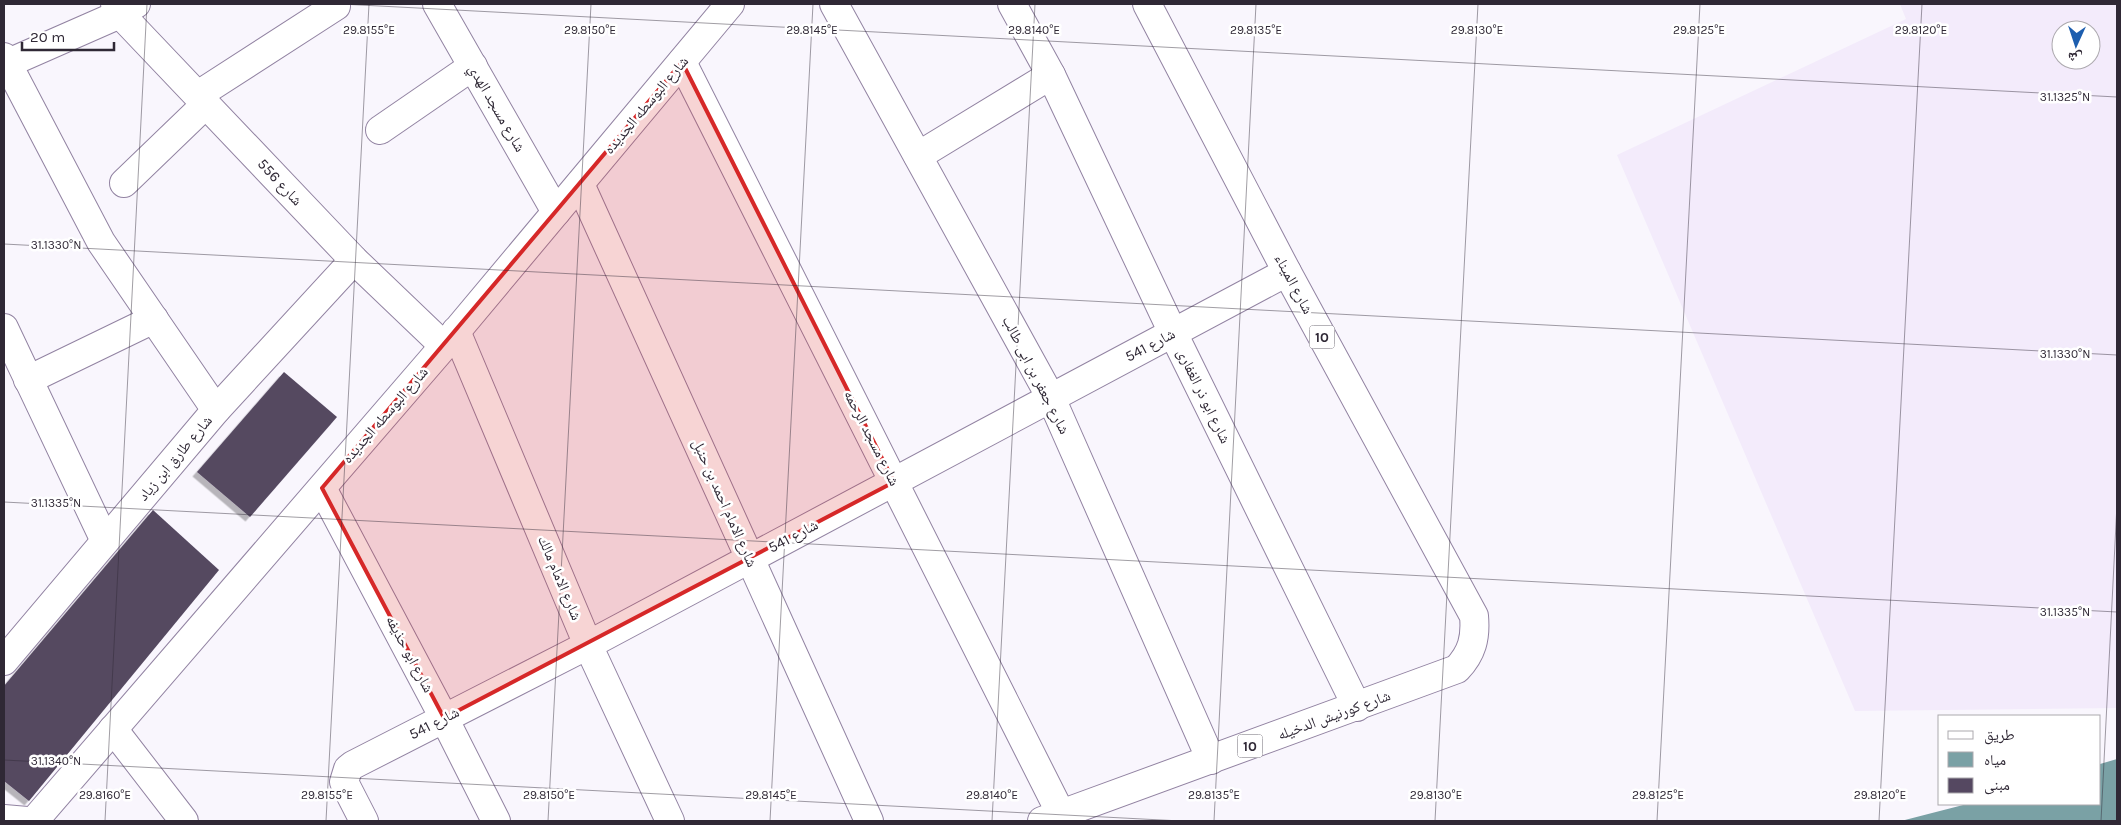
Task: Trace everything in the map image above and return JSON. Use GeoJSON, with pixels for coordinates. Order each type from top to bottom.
{"type":"FeatureCollection","features":[{"type":"Feature","properties":{"kind":"street","name":"شارع مسجد الهدي"},"geometry":{"type":"LineString","coordinates":[[437,4],[556,212]]}},
{"type":"Feature","properties":{"kind":"street","name":"شارع البوسطه الجديده"},"geometry":{"type":"LineString","coordinates":[[40,818],[114,729],[450,338],[730,4]]}},
{"type":"Feature","properties":{"kind":"street","name":"شارع جعفر بن ابى طالب"},"geometry":{"type":"LineString","coordinates":[[834,4],[1051,398],[1211,760]]}},
{"type":"Feature","properties":{"kind":"street","name":"شارع ابو ذر الغفارى"},"geometry":{"type":"LineString","coordinates":[[1012,4],[1051,75],[1173,333],[1358,707]]}},
{"type":"Feature","properties":{"kind":"street","name":"شارع الميناء"},"geometry":{"type":"LineString","coordinates":[[1147,4],[1287,272],[1474,616],[1476,630],[1473,645],[1467,658],[1457,669]]}},
{"type":"Feature","properties":{"kind":"street"},"geometry":{"type":"LineString","coordinates":[[124,183],[202,99],[336,6]]}},
{"type":"Feature","properties":{"kind":"street"},"geometry":{"type":"LineString","coordinates":[[124,7],[5,61],[101,242],[216,410]]}},
{"type":"Feature","properties":{"kind":"street","name":"شارع 556"},"geometry":{"type":"LineString","coordinates":[[124,7],[202,99],[354,260],[450,338]]}},
{"type":"Feature","properties":{"kind":"street","name":"شارع مسجد الرحمه"},"geometry":{"type":"LineString","coordinates":[[682,62],[894,482],[1052,818]]}},
{"type":"Feature","properties":{"kind":"street"},"geometry":{"type":"LineString","coordinates":[[380,130],[473,66]]}},
{"type":"Feature","properties":{"kind":"street"},"geometry":{"type":"LineString","coordinates":[[918,156],[1051,75]]}},
{"type":"Feature","properties":{"kind":"street","name":"شارع الامام احمد بن حنبل"},"geometry":{"type":"LineString","coordinates":[[580,184],[869,821]]}},
{"type":"Feature","properties":{"kind":"street","name":"شارع طارق ابن زياد"},"geometry":{"type":"LineString","coordinates":[[4,661],[216,410],[354,260]]}},
{"type":"Feature","properties":{"kind":"street","name":"شارع 541"},"geometry":{"type":"LineString","coordinates":[[364,821],[344,782],[348,769],[588,645],[1287,272]]}},
{"type":"Feature","properties":{"kind":"street"},"geometry":{"type":"LineString","coordinates":[[28,380],[154,319]]}},
{"type":"Feature","properties":{"kind":"street"},"geometry":{"type":"LineString","coordinates":[[4,328],[105,541]]}},
{"type":"Feature","properties":{"kind":"street","name":"شارع الامام مالك"},"geometry":{"type":"LineString","coordinates":[[450,338],[588,645],[670,821]]}},
{"type":"Feature","properties":{"kind":"street","name":"شارع ابو حذيفه"},"geometry":{"type":"LineString","coordinates":[[322,488],[444,718],[496,821]]}},
{"type":"Feature","properties":{"kind":"street","name":"شارع كورنيش الدخيله"},"geometry":{"type":"LineString","coordinates":[[1052,818],[1457,669]]}},
{"type":"Feature","properties":{"kind":"street"},"geometry":{"type":"LineString","coordinates":[[114,729],[184,821]]}},
{"type":"Feature","properties":{"kind":"street"},"geometry":{"type":"LineString","coordinates":[[4,819],[40,818]]}},
{"type":"Feature","properties":{"kind":"highlighted area"},"geometry":{"type":"Polygon","coordinates":[[[682,62],[894,482],[444,718],[322,488],[682,62]]]}},
{"type":"Feature","properties":{"kind":"shaded area"},"geometry":{"type":"Polygon","coordinates":[[[1900,4],[2117,4],[2117,708],[1855,711],[1617,155],[1906,19],[1900,4]]]}},
{"type":"Feature","properties":{"kind":"water"},"geometry":{"type":"Polygon","coordinates":[[[2117,759],[2117,821],[1901,821],[1963,805],[2101,805],[2101,764],[2117,759]]]}},
{"type":"Feature","properties":{"kind":"building"},"geometry":{"type":"Polygon","coordinates":[[[284,372],[337,417],[250,517],[197,472],[284,372]]]}},
{"type":"Feature","properties":{"kind":"building"},"geometry":{"type":"Polygon","coordinates":[[[153,510],[219,570],[29,801],[4,781],[4,686],[153,510]]]}}]}
